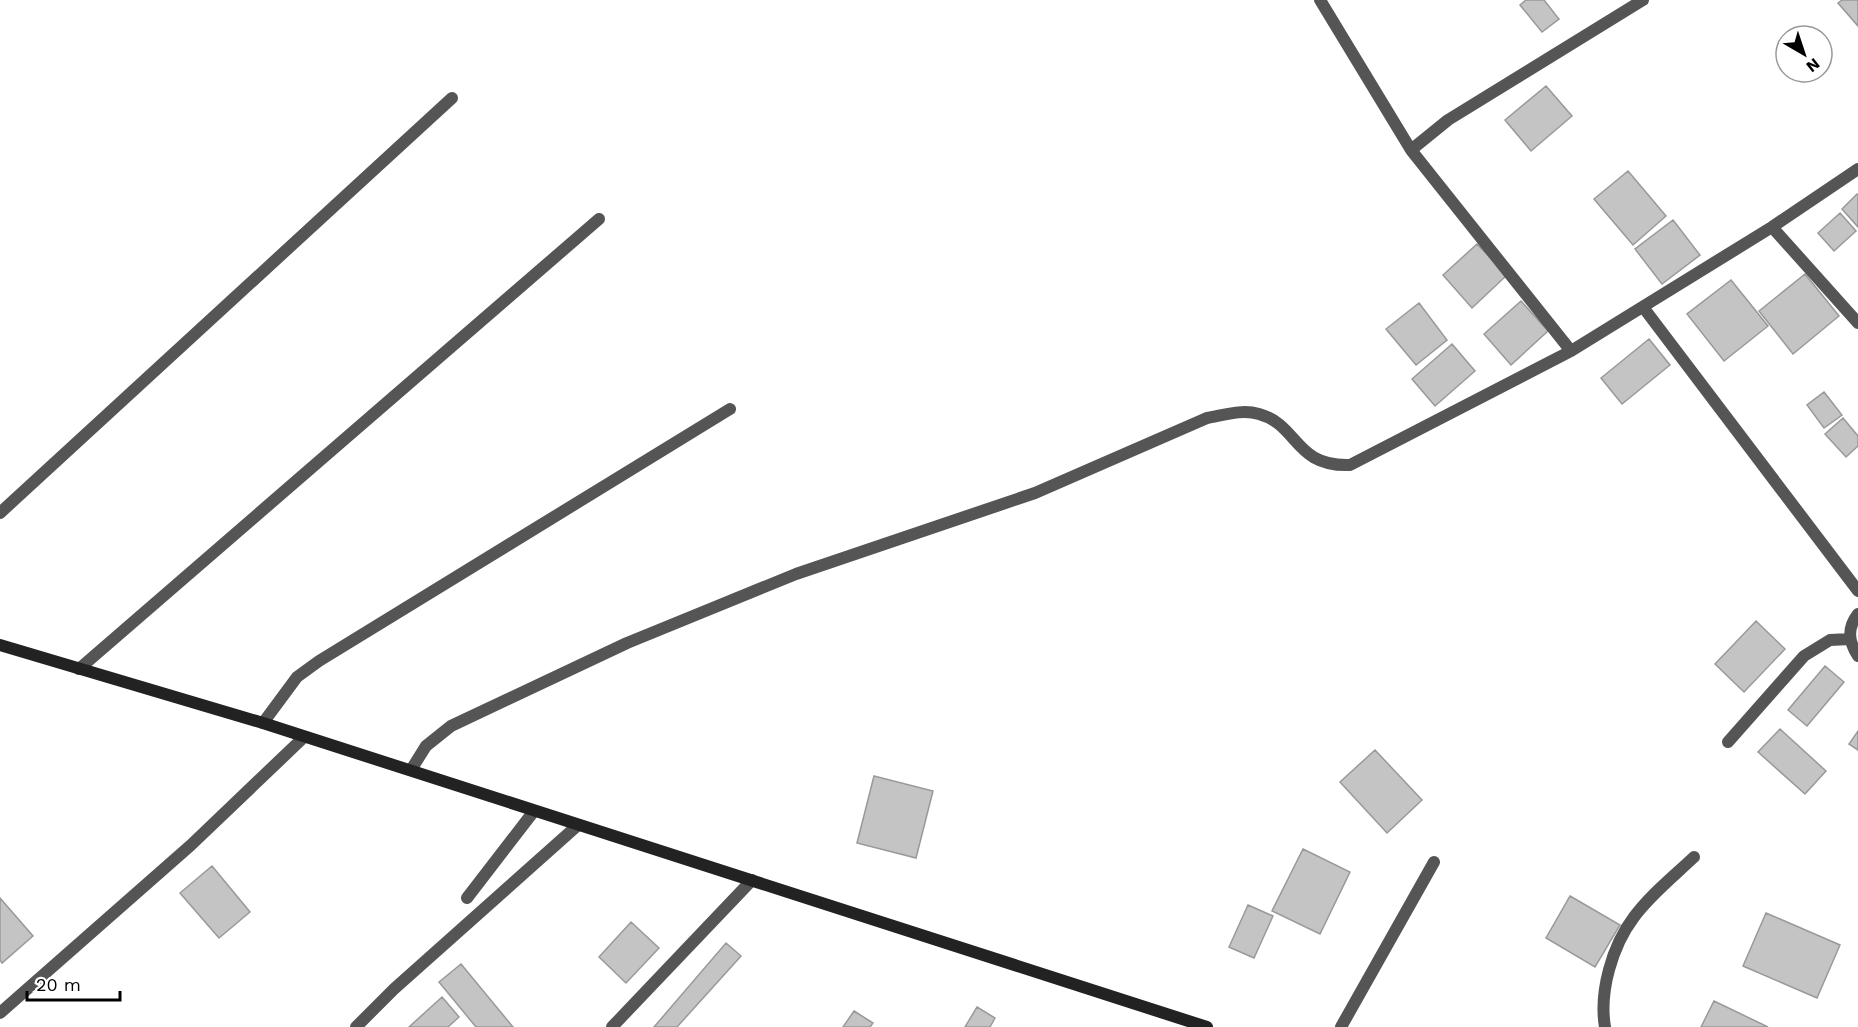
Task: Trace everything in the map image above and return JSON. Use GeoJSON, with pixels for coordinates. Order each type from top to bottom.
{"type":"FeatureCollection","features":[{"type":"Feature","properties":{"kind":"main road"},"geometry":{"type":"LineString","coordinates":[[0,645],[263,723],[1207,1027]]}},
{"type":"Feature","properties":{"kind":"street"},"geometry":{"type":"LineString","coordinates":[[1320,0],[1411,150],[1571,351]]}},
{"type":"Feature","properties":{"kind":"street"},"geometry":{"type":"LineString","coordinates":[[1411,150],[1448,120],[1643,0]]}},
{"type":"Feature","properties":{"kind":"street"},"geometry":{"type":"LineString","coordinates":[[0,513],[452,98]]}},
{"type":"Feature","properties":{"kind":"street"},"geometry":{"type":"LineString","coordinates":[[411,770],[426,746],[451,726],[627,643],[796,574],[1035,493],[1207,418],[1236,412],[1258,414],[1275,422],[1309,456],[1330,466],[1350,465],[1571,351],[1772,227],[1858,169]]}},
{"type":"Feature","properties":{"kind":"street"},"geometry":{"type":"LineString","coordinates":[[79,669],[599,219]]}},
{"type":"Feature","properties":{"kind":"street"},"geometry":{"type":"LineString","coordinates":[[1772,227],[1858,323]]}},
{"type":"Feature","properties":{"kind":"street"},"geometry":{"type":"LineString","coordinates":[[1643,307],[1858,591]]}},
{"type":"Feature","properties":{"kind":"street"},"geometry":{"type":"LineString","coordinates":[[263,723],[297,677],[319,661],[730,409]]}},
{"type":"Feature","properties":{"kind":"street"},"geometry":{"type":"LineString","coordinates":[[1858,614],[1850,624],[1850,639],[1858,656]]}},
{"type":"Feature","properties":{"kind":"street"},"geometry":{"type":"LineString","coordinates":[[1728,742],[1804,656],[1830,640],[1850,639]]}},
{"type":"Feature","properties":{"kind":"street"},"geometry":{"type":"LineString","coordinates":[[0,1013],[192,845],[304,737]]}},
{"type":"Feature","properties":{"kind":"street"},"geometry":{"type":"LineString","coordinates":[[467,898],[534,811]]}},
{"type":"Feature","properties":{"kind":"street"},"geometry":{"type":"LineString","coordinates":[[356,1027],[394,989],[578,825]]}},
{"type":"Feature","properties":{"kind":"street"},"geometry":{"type":"LineString","coordinates":[[1605,1027],[1602,1008],[1605,978],[1633,917],[1694,857]]}},
{"type":"Feature","properties":{"kind":"street"},"geometry":{"type":"LineString","coordinates":[[1341,1027],[1434,862]]}},
{"type":"Feature","properties":{"kind":"street"},"geometry":{"type":"LineString","coordinates":[[612,1027],[752,880]]}},
{"type":"Feature","properties":{"kind":"building"},"geometry":{"type":"Polygon","coordinates":[[[1526,0],[1544,0],[1559,19],[1542,32],[1520,5],[1526,0]]]}},
{"type":"Feature","properties":{"kind":"building"},"geometry":{"type":"Polygon","coordinates":[[[1842,0],[1858,0],[1858,26],[1838,3],[1842,0]]]}},
{"type":"Feature","properties":{"kind":"building"},"geometry":{"type":"Polygon","coordinates":[[[1546,86],[1572,116],[1531,151],[1505,120],[1546,86]]]}},
{"type":"Feature","properties":{"kind":"building"},"geometry":{"type":"Polygon","coordinates":[[[1628,171],[1666,216],[1633,245],[1594,199],[1628,171]]]}},
{"type":"Feature","properties":{"kind":"building"},"geometry":{"type":"Polygon","coordinates":[[[1858,195],[1858,227],[1842,209],[1858,195]]]}},
{"type":"Feature","properties":{"kind":"building"},"geometry":{"type":"Polygon","coordinates":[[[1840,213],[1856,231],[1834,251],[1818,233],[1840,213]]]}},
{"type":"Feature","properties":{"kind":"building"},"geometry":{"type":"Polygon","coordinates":[[[1673,220],[1700,255],[1662,284],[1635,249],[1673,220]]]}},
{"type":"Feature","properties":{"kind":"building"},"geometry":{"type":"Polygon","coordinates":[[[1477,244],[1507,275],[1472,308],[1443,275],[1477,244]]]}},
{"type":"Feature","properties":{"kind":"building"},"geometry":{"type":"Polygon","coordinates":[[[1805,274],[1839,316],[1793,354],[1759,311],[1805,274]]]}},
{"type":"Feature","properties":{"kind":"building"},"geometry":{"type":"Polygon","coordinates":[[[1731,280],[1768,326],[1724,361],[1687,314],[1731,280]]]}},
{"type":"Feature","properties":{"kind":"building"},"geometry":{"type":"Polygon","coordinates":[[[1521,301],[1548,331],[1511,365],[1484,334],[1521,301]]]}},
{"type":"Feature","properties":{"kind":"building"},"geometry":{"type":"Polygon","coordinates":[[[1419,303],[1447,340],[1416,365],[1386,329],[1419,303]]]}},
{"type":"Feature","properties":{"kind":"building"},"geometry":{"type":"Polygon","coordinates":[[[1649,339],[1670,365],[1622,404],[1601,378],[1649,339]]]}},
{"type":"Feature","properties":{"kind":"building"},"geometry":{"type":"Polygon","coordinates":[[[1452,344],[1475,371],[1435,406],[1412,379],[1452,344]]]}},
{"type":"Feature","properties":{"kind":"building"},"geometry":{"type":"Polygon","coordinates":[[[1824,392],[1842,415],[1824,428],[1807,405],[1824,392]]]}},
{"type":"Feature","properties":{"kind":"building"},"geometry":{"type":"Polygon","coordinates":[[[1843,418],[1858,436],[1858,446],[1846,457],[1825,434],[1843,418]]]}},
{"type":"Feature","properties":{"kind":"building"},"geometry":{"type":"Polygon","coordinates":[[[1756,621],[1785,649],[1744,692],[1715,664],[1756,621]]]}},
{"type":"Feature","properties":{"kind":"building"},"geometry":{"type":"Polygon","coordinates":[[[1825,666],[1844,682],[1807,726],[1788,710],[1825,666]]]}},
{"type":"Feature","properties":{"kind":"building"},"geometry":{"type":"Polygon","coordinates":[[[1780,729],[1826,771],[1805,794],[1758,752],[1780,729]]]}},
{"type":"Feature","properties":{"kind":"building"},"geometry":{"type":"Polygon","coordinates":[[[1858,731],[1858,750],[1849,744],[1858,731]]]}},
{"type":"Feature","properties":{"kind":"building"},"geometry":{"type":"Polygon","coordinates":[[[1375,750],[1422,800],[1387,833],[1340,782],[1375,750]]]}},
{"type":"Feature","properties":{"kind":"building"},"geometry":{"type":"Polygon","coordinates":[[[874,776],[933,791],[916,858],[857,843],[874,776]]]}},
{"type":"Feature","properties":{"kind":"building"},"geometry":{"type":"Polygon","coordinates":[[[1303,849],[1350,872],[1320,934],[1272,911],[1303,849]]]}},
{"type":"Feature","properties":{"kind":"building"},"geometry":{"type":"Polygon","coordinates":[[[212,866],[250,912],[219,938],[180,893],[212,866]]]}},
{"type":"Feature","properties":{"kind":"building"},"geometry":{"type":"Polygon","coordinates":[[[1570,896],[1620,925],[1595,967],[1546,938],[1570,896]]]}},
{"type":"Feature","properties":{"kind":"building"},"geometry":{"type":"Polygon","coordinates":[[[0,898],[33,936],[2,963],[0,960],[0,898]]]}},
{"type":"Feature","properties":{"kind":"building"},"geometry":{"type":"Polygon","coordinates":[[[1248,905],[1273,916],[1254,958],[1229,947],[1248,905]]]}},
{"type":"Feature","properties":{"kind":"building"},"geometry":{"type":"Polygon","coordinates":[[[1766,913],[1840,945],[1817,998],[1743,966],[1766,913]]]}},
{"type":"Feature","properties":{"kind":"building"},"geometry":{"type":"Polygon","coordinates":[[[631,922],[659,948],[626,983],[599,957],[631,922]]]}},
{"type":"Feature","properties":{"kind":"building"},"geometry":{"type":"Polygon","coordinates":[[[726,943],[741,956],[677,1027],[654,1027],[726,943]]]}},
{"type":"Feature","properties":{"kind":"building"},"geometry":{"type":"Polygon","coordinates":[[[461,964],[513,1027],[476,1027],[439,982],[461,964]]]}},
{"type":"Feature","properties":{"kind":"building"},"geometry":{"type":"Polygon","coordinates":[[[442,997],[459,1017],[448,1027],[409,1027],[442,997]]]}},
{"type":"Feature","properties":{"kind":"building"},"geometry":{"type":"Polygon","coordinates":[[[1714,1001],[1768,1027],[1701,1027],[1714,1001]]]}},
{"type":"Feature","properties":{"kind":"building"},"geometry":{"type":"Polygon","coordinates":[[[977,1007],[995,1018],[990,1027],[965,1027],[977,1007]]]}},
{"type":"Feature","properties":{"kind":"building"},"geometry":{"type":"Polygon","coordinates":[[[854,1011],[873,1023],[870,1027],[843,1027],[854,1011]]]}}]}
